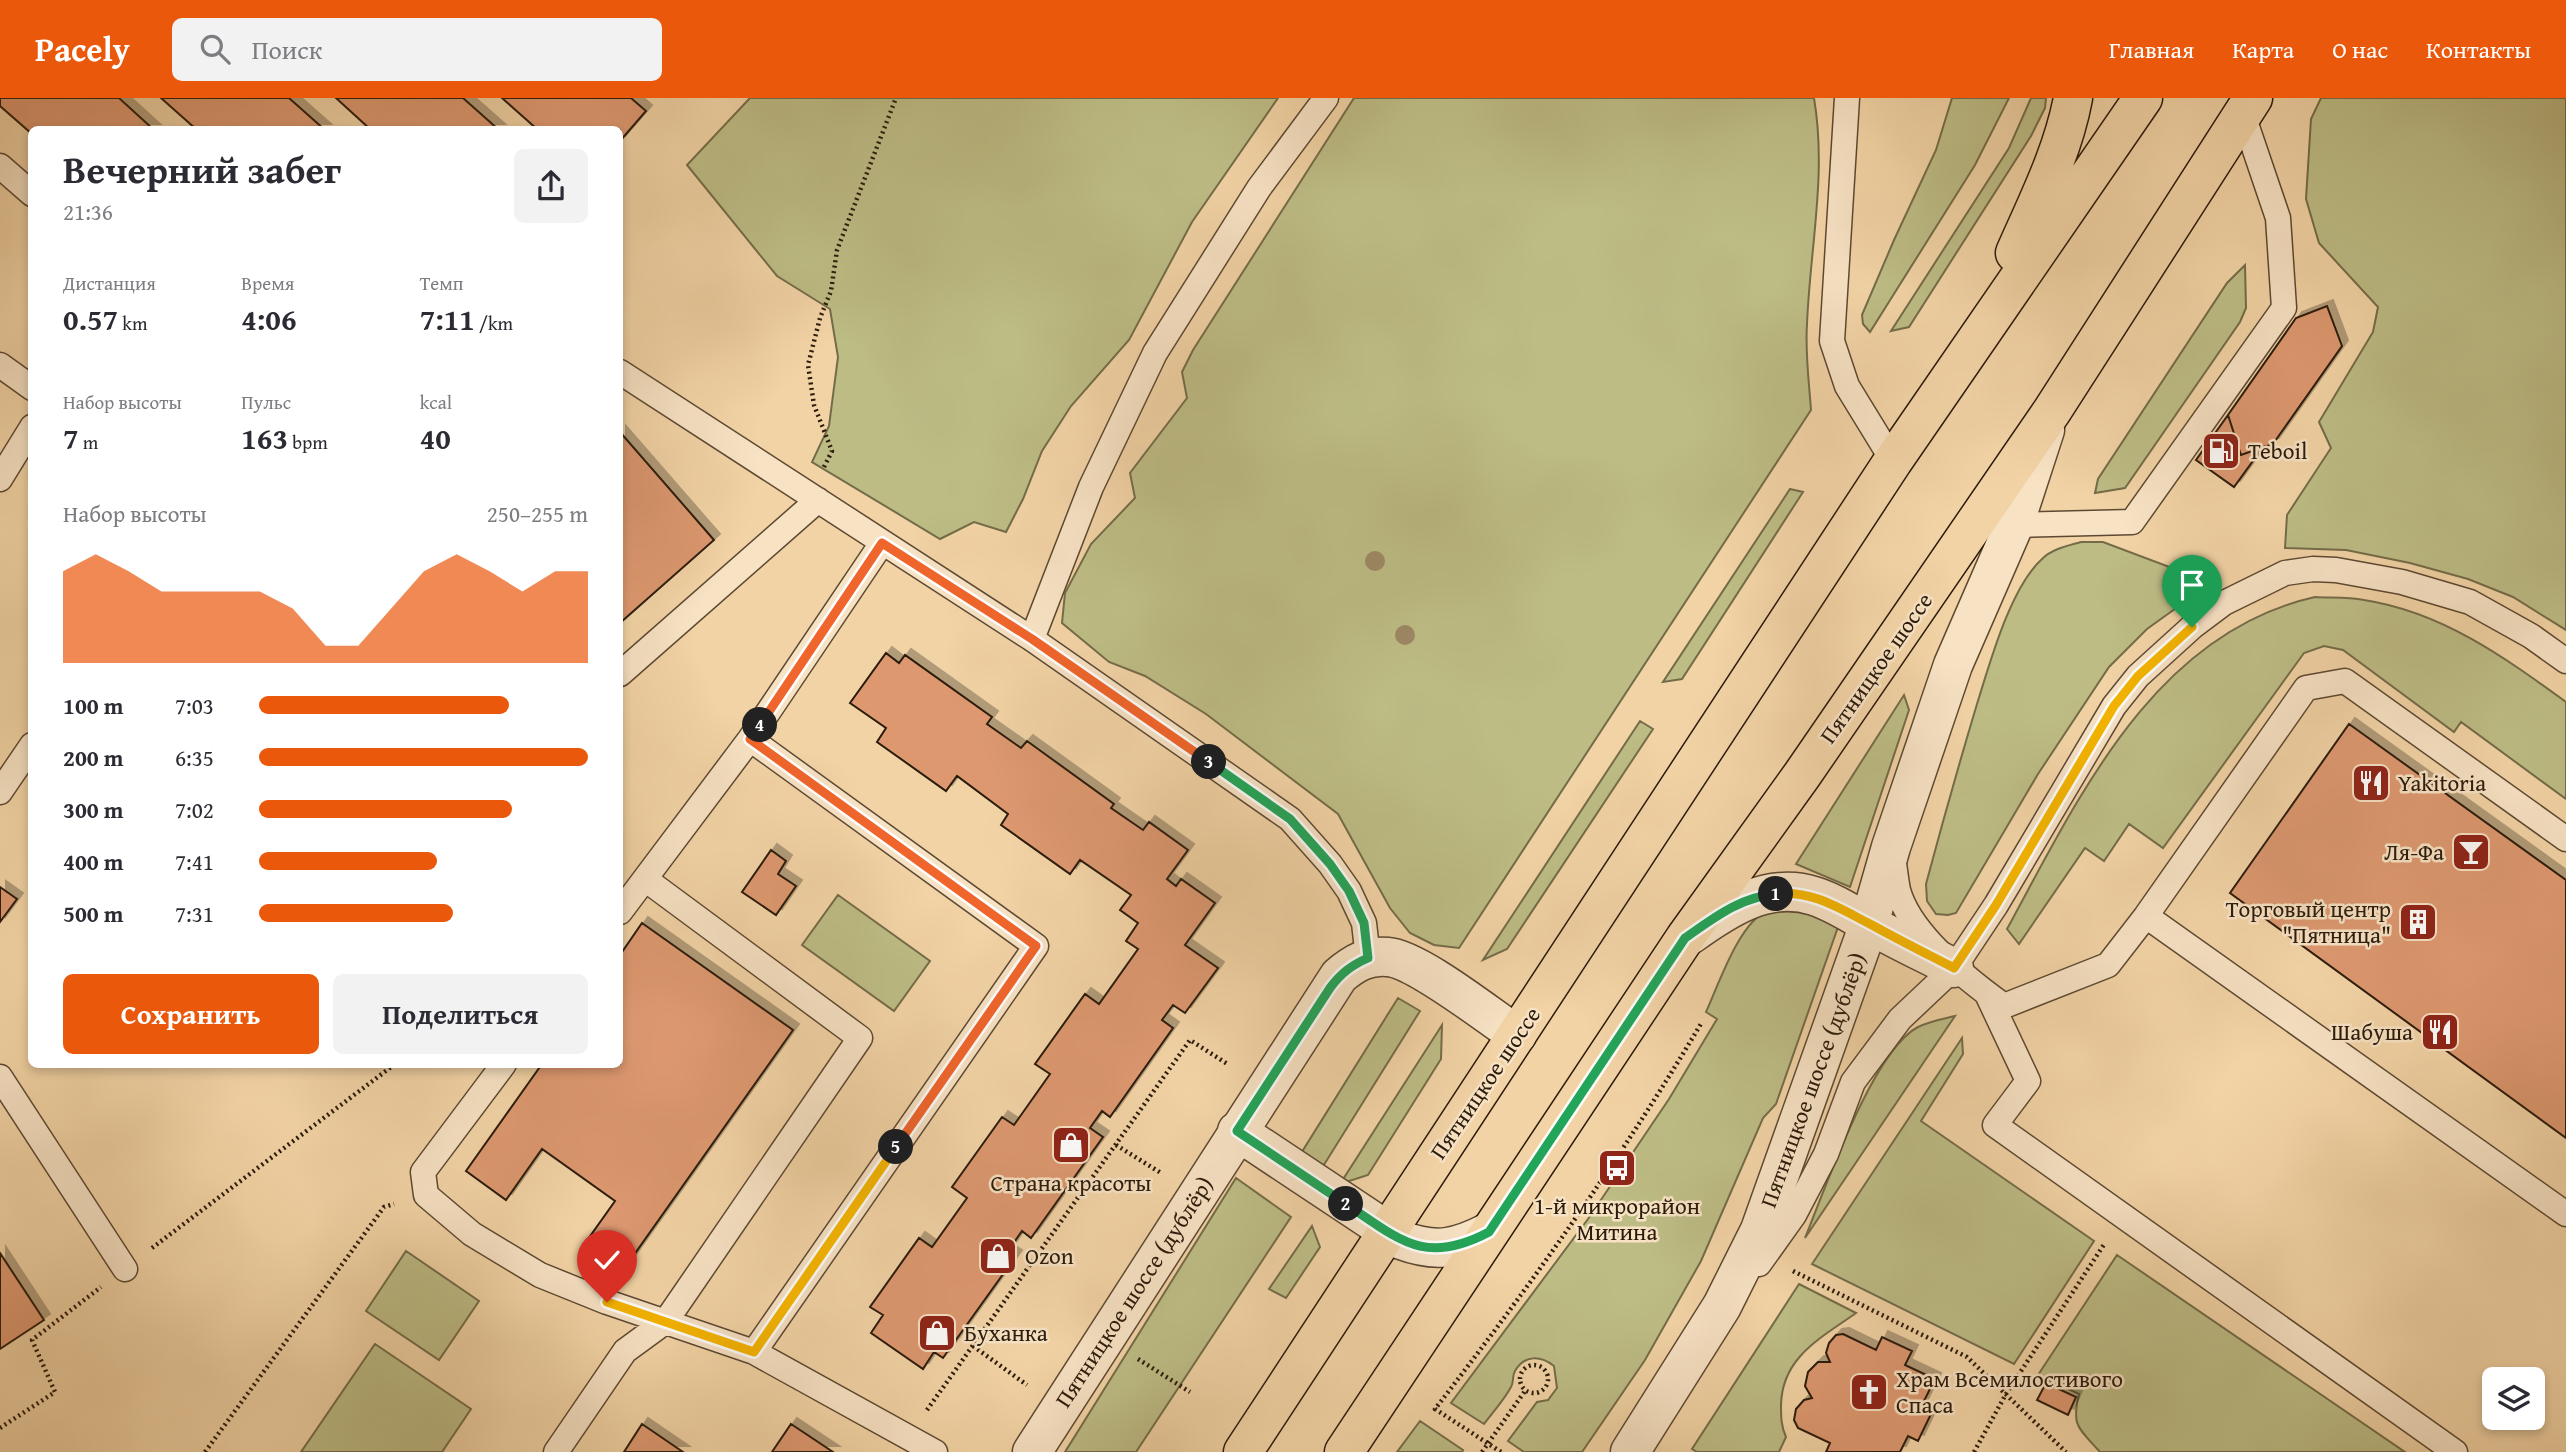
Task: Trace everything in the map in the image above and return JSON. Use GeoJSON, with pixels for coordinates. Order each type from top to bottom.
{"type":"FeatureCollection","features":[{"type":"Feature","properties":{"kind":"main road"},"geometry":{"type":"LineString","coordinates":[[1980,333],[2053,165],[2073,98]]}},
{"type":"Feature","properties":{"kind":"main road","name":"Пятницкое шоссе"},"geometry":{"type":"LineString","coordinates":[[1243,1452],[1892,461],[2143,98]]}},
{"type":"Feature","properties":{"kind":"main road","name":"Пятницкое шоссе"},"geometry":{"type":"LineString","coordinates":[[1345,1452],[1685,938],[1802,775],[2052,411],[2248,107]]}},
{"type":"Feature","properties":{"kind":"street","name":"Пятницкое шоссе (дублёр)"},"geometry":{"type":"LineString","coordinates":[[1630,1452],[1722,1306],[1760,1230],[1869,924],[1891,847],[1953,665],[2014,525],[2052,411]]}},
{"type":"Feature","properties":{"kind":"street"},"geometry":{"type":"LineString","coordinates":[[1685,938],[1728,908],[1763,895],[1795,892],[1814,896],[1841,908],[1954,968]]}},
{"type":"Feature","properties":{"kind":"street"},"geometry":{"type":"LineString","coordinates":[[1368,958],[1390,957],[1412,964],[1517,1035]]}},
{"type":"Feature","properties":{"kind":"street","name":"Пятницкое шоссе (дублёр)"},"geometry":{"type":"LineString","coordinates":[[1032,1452],[1330,988],[1352,965],[1368,958]]}},
{"type":"Feature","properties":{"kind":"street"},"geometry":{"type":"LineString","coordinates":[[1237,1131],[1401,1240],[1420,1247],[1438,1249],[1474,1240],[1489,1232]]}},
{"type":"Feature","properties":{"kind":"lane"},"geometry":{"type":"LineString","coordinates":[[1032,639],[1091,487],[1155,353],[1259,188],[1326,98]]}},
{"type":"Feature","properties":{"kind":"lane"},"geometry":{"type":"LineString","coordinates":[[1847,98],[1832,341],[1847,386],[1892,461]]}},
{"type":"Feature","properties":{"kind":"lane"},"geometry":{"type":"LineString","coordinates":[[1959,548],[2014,525],[2133,522],[2284,309],[2278,218],[2248,107]]}},
{"type":"Feature","properties":{"kind":"lane"},"geometry":{"type":"LineString","coordinates":[[0,166],[28,190]]}},
{"type":"Feature","properties":{"kind":"lane"},"geometry":{"type":"LineString","coordinates":[[0,365],[28,385]]}},
{"type":"Feature","properties":{"kind":"lane"},"geometry":{"type":"LineString","coordinates":[[623,374],[1032,639],[1290,819],[1330,864],[1349,891],[1364,923],[1368,958]]}},
{"type":"Feature","properties":{"kind":"lane"},"geometry":{"type":"LineString","coordinates":[[0,480],[28,434]]}},
{"type":"Feature","properties":{"kind":"lane"},"geometry":{"type":"LineString","coordinates":[[623,671],[814,498]]}},
{"type":"Feature","properties":{"kind":"lane"},"geometry":{"type":"LineString","coordinates":[[623,908],[750,739],[882,543]]}},
{"type":"Feature","properties":{"kind":"lane"},"geometry":{"type":"LineString","coordinates":[[1722,1306],[1760,1263],[1794,1215],[1826,1154],[1853,1082],[1900,1019],[1954,968],[1996,905],[2114,706],[2138,676],[2192,627],[2224,603],[2285,573],[2312,569],[2336,570],[2402,582],[2470,602],[2531,636],[2566,661]]}},
{"type":"Feature","properties":{"kind":"lane"},"geometry":{"type":"LineString","coordinates":[[1996,1000],[2108,965],[2146,916],[2306,688],[2345,681],[2566,839]]}},
{"type":"Feature","properties":{"kind":"lane"},"geometry":{"type":"LineString","coordinates":[[750,739],[1036,946],[754,1352]]}},
{"type":"Feature","properties":{"kind":"lane"},"geometry":{"type":"LineString","coordinates":[[0,792],[28,751]]}},
{"type":"Feature","properties":{"kind":"lane"},"geometry":{"type":"LineString","coordinates":[[1891,847],[1899,893],[1916,926],[1954,968],[1996,1000],[2028,1081],[1995,1125],[2455,1452]]}},
{"type":"Feature","properties":{"kind":"lane"},"geometry":{"type":"LineString","coordinates":[[556,1452],[625,1351],[666,1321],[860,1038],[645,879]]}},
{"type":"Feature","properties":{"kind":"lane"},"geometry":{"type":"LineString","coordinates":[[2146,916],[2566,1214]]}},
{"type":"Feature","properties":{"kind":"lane"},"geometry":{"type":"LineString","coordinates":[[501,1068],[423,1172],[426,1195],[472,1234],[540,1275],[607,1302],[754,1352],[925,1447]]}},
{"type":"Feature","properties":{"kind":"lane"},"geometry":{"type":"LineString","coordinates":[[0,1077],[125,1269]]}},
{"type":"Feature","properties":{"kind":"path"},"geometry":{"type":"LineString","coordinates":[[814,498],[832,451],[814,405],[808,365],[820,318],[831,291],[837,250],[896,98]]}},
{"type":"Feature","properties":{"kind":"path"},"geometry":{"type":"LineString","coordinates":[[1501,1452],[1435,1409],[1505,1318],[1577,1217],[1660,1093],[1702,1022]]}},
{"type":"Feature","properties":{"kind":"path"},"geometry":{"type":"LineString","coordinates":[[925,1447],[973,1346],[1190,1040],[1229,1065]]}},
{"type":"Feature","properties":{"kind":"path"},"geometry":{"type":"LineString","coordinates":[[0,1428],[55,1392],[32,1339],[391,1068]]}},
{"type":"Feature","properties":{"kind":"path"},"geometry":{"type":"LineString","coordinates":[[1116,1145],[1161,1173]]}},
{"type":"Feature","properties":{"kind":"path"},"geometry":{"type":"LineString","coordinates":[[205,1452],[384,1206],[426,1195]]}},
{"type":"Feature","properties":{"kind":"path"},"geometry":{"type":"LineString","coordinates":[[1974,1452],[2006,1394],[2124,1217]]}},
{"type":"Feature","properties":{"kind":"path"},"geometry":{"type":"LineString","coordinates":[[1791,1270],[1967,1357],[2066,1452]]}},
{"type":"Feature","properties":{"kind":"path"},"geometry":{"type":"LineString","coordinates":[[973,1346],[1028,1386]]}},
{"type":"Feature","properties":{"kind":"path"},"geometry":{"type":"LineString","coordinates":[[1130,1354],[1190,1392]]}},
{"type":"Feature","properties":{"kind":"path"},"geometry":{"type":"LineString","coordinates":[[1535,1365],[1543,1368],[1548,1376],[1547,1385],[1542,1392],[1533,1394],[1525,1391],[1520,1383],[1521,1374],[1526,1367],[1535,1365]]}},
{"type":"Feature","properties":{"kind":"path"},"geometry":{"type":"LineString","coordinates":[[1482,1452],[1525,1391]]}},
{"type":"Feature","properties":{"kind":"shaded area"},"geometry":{"type":"Polygon","coordinates":[[[750,98],[1278,98],[1192,222],[1129,340],[1071,406],[1042,451],[1023,499],[1006,532],[974,522],[940,539],[812,462],[829,426],[838,357],[830,309],[777,276],[687,165],[750,98]]]}},
{"type":"Feature","properties":{"kind":"shaded area"},"geometry":{"type":"Polygon","coordinates":[[[1354,98],[1814,98],[1818,126],[1818,183],[1807,335],[1811,410],[1459,948],[1434,945],[1410,933],[1390,908],[1338,814],[1206,714],[1145,676],[1109,662],[1062,623],[1065,593],[1091,544],[1135,498],[1130,473],[1187,398],[1182,372],[1193,350],[1354,98]]]}},
{"type":"Feature","properties":{"kind":"shaded area"},"geometry":{"type":"Polygon","coordinates":[[[1952,98],[2009,98],[1975,165],[1870,332],[1863,324],[1862,315],[1936,150],[1952,98]]]}},
{"type":"Feature","properties":{"kind":"shaded area"},"geometry":{"type":"Polygon","coordinates":[[[2031,98],[2046,98],[2045,108],[2031,136],[1909,327],[1891,331],[2009,148],[2031,98]]]}},
{"type":"Feature","properties":{"kind":"shaded area"},"geometry":{"type":"Polygon","coordinates":[[[2321,98],[2566,98],[2566,630],[2513,597],[2468,579],[2410,563],[2346,550],[2285,548],[2287,515],[2331,448],[2319,422],[2373,332],[2378,307],[2319,243],[2306,199],[2311,119],[2321,98]]]}},
{"type":"Feature","properties":{"kind":"shaded area"},"geometry":{"type":"Polygon","coordinates":[[[2245,265],[2246,308],[2240,322],[2125,488],[2095,493],[2098,479],[2227,283],[2245,265]]]}},
{"type":"Feature","properties":{"kind":"shaded area"},"geometry":{"type":"Polygon","coordinates":[[[1790,489],[1803,492],[1682,679],[1663,682],[1790,489]]]}},
{"type":"Feature","properties":{"kind":"shaded area"},"geometry":{"type":"Polygon","coordinates":[[[2081,542],[2103,542],[2204,580],[2204,588],[2147,629],[2109,667],[2038,774],[1956,913],[1936,914],[1927,901],[1926,884],[1970,726],[2002,627],[2020,588],[2042,559],[2055,550],[2081,542]]]}},
{"type":"Feature","properties":{"kind":"shaded area"},"geometry":{"type":"Polygon","coordinates":[[[2315,597],[2364,600],[2420,615],[2495,653],[2566,702],[2566,799],[2461,722],[2454,732],[2343,650],[2324,646],[2304,653],[2163,848],[2129,824],[2104,861],[2085,848],[2019,944],[2007,929],[2094,775],[2128,727],[2166,683],[2209,646],[2258,616],[2315,597]]]}},
{"type":"Feature","properties":{"kind":"shaded area"},"geometry":{"type":"Polygon","coordinates":[[[1904,695],[1909,710],[1850,887],[1796,864],[1904,695]]]}},
{"type":"Feature","properties":{"kind":"shaded area"},"geometry":{"type":"Polygon","coordinates":[[[1640,721],[1653,729],[1507,949],[1483,960],[1640,721]]]}},
{"type":"Feature","properties":{"kind":"shaded area"},"geometry":{"type":"Polygon","coordinates":[[[838,895],[930,961],[894,1011],[802,945],[838,895]]]}},
{"type":"Feature","properties":{"kind":"shaded area"},"geometry":{"type":"Polygon","coordinates":[[[1801,908],[1838,927],[1776,1104],[1763,1118],[1701,1261],[1645,1360],[1582,1452],[1524,1452],[1508,1441],[1537,1402],[1548,1400],[1557,1388],[1554,1366],[1533,1358],[1519,1365],[1508,1392],[1484,1424],[1451,1403],[1588,1219],[1669,1099],[1717,1019],[1706,1012],[1731,955],[1748,927],[1768,911],[1801,908]]]}},
{"type":"Feature","properties":{"kind":"shaded area"},"geometry":{"type":"Polygon","coordinates":[[[1398,998],[1420,1011],[1322,1168],[1300,1155],[1398,998]]]}},
{"type":"Feature","properties":{"kind":"shaded area"},"geometry":{"type":"Polygon","coordinates":[[[1955,1016],[1805,1238],[1852,1123],[1884,1063],[1901,1041],[1918,1027],[1955,1016]]]}},
{"type":"Feature","properties":{"kind":"shaded area"},"geometry":{"type":"Polygon","coordinates":[[[1442,1025],[1441,1059],[1368,1175],[1340,1184],[1442,1025]]]}},
{"type":"Feature","properties":{"kind":"shaded area"},"geometry":{"type":"Polygon","coordinates":[[[1962,1038],[1963,1054],[1921,1121],[2094,1241],[2014,1364],[1812,1264],[1962,1038]]]}},
{"type":"Feature","properties":{"kind":"shaded area"},"geometry":{"type":"Polygon","coordinates":[[[1236,1178],[1291,1217],[1136,1452],[1065,1452],[1236,1178]]]}},
{"type":"Feature","properties":{"kind":"shaded area"},"geometry":{"type":"Polygon","coordinates":[[[1312,1226],[1320,1247],[1286,1298],[1269,1289],[1312,1226]]]}},
{"type":"Feature","properties":{"kind":"shaded area"},"geometry":{"type":"Polygon","coordinates":[[[406,1251],[479,1301],[439,1360],[366,1311],[406,1251]]]}},
{"type":"Feature","properties":{"kind":"shaded area"},"geometry":{"type":"Polygon","coordinates":[[[2117,1255],[2405,1452],[2100,1452],[2082,1432],[2077,1421],[2079,1394],[2038,1375],[2117,1255]]]}},
{"type":"Feature","properties":{"kind":"shaded area"},"geometry":{"type":"Polygon","coordinates":[[[1799,1284],[1856,1313],[1817,1340],[1796,1361],[1788,1374],[1781,1405],[1786,1437],[1779,1452],[1697,1452],[1692,1449],[1799,1284]]]}},
{"type":"Feature","properties":{"kind":"shaded area"},"geometry":{"type":"Polygon","coordinates":[[[375,1344],[471,1409],[442,1452],[301,1452],[375,1344]]]}},
{"type":"Feature","properties":{"kind":"shaded area"},"geometry":{"type":"Polygon","coordinates":[[[1420,1421],[1463,1450],[1462,1452],[1397,1452],[1420,1421]]]}},
{"type":"Feature","properties":{"kind":"building"},"geometry":{"type":"Polygon","coordinates":[[[0,98],[119,98],[150,126],[28,126],[28,130],[0,106],[0,98]]]}},
{"type":"Feature","properties":{"kind":"building"},"geometry":{"type":"Polygon","coordinates":[[[161,98],[289,98],[320,126],[192,126],[161,98]]]}},
{"type":"Feature","properties":{"kind":"building"},"geometry":{"type":"Polygon","coordinates":[[[336,98],[463,98],[494,126],[367,126],[336,98]]]}},
{"type":"Feature","properties":{"kind":"building"},"geometry":{"type":"Polygon","coordinates":[[[502,98],[631,98],[646,111],[623,138],[623,126],[534,126],[502,98]]]}},
{"type":"Feature","properties":{"kind":"building"},"geometry":{"type":"Polygon","coordinates":[[[2327,306],[2342,346],[2273,444],[2241,455],[2228,415],[2296,318],[2327,306]]]}},
{"type":"Feature","properties":{"kind":"building","name":"Teboil"},"geometry":{"type":"Polygon","coordinates":[[[2228,415],[2241,455],[2263,447],[2234,487],[2196,460],[2228,415]]]}},
{"type":"Feature","properties":{"kind":"building"},"geometry":{"type":"Polygon","coordinates":[[[623,435],[714,540],[623,620],[623,435]]]}},
{"type":"Feature","properties":{"kind":"building"},"geometry":{"type":"Polygon","coordinates":[[[886,653],[899,663],[905,655],[992,717],[987,724],[1021,748],[1027,741],[1114,804],[1111,808],[1143,830],[1149,822],[1188,850],[1167,879],[1176,886],[1181,879],[1215,903],[1185,945],[1218,968],[1185,1013],[1173,1005],[1162,1020],[1173,1028],[1110,1117],[1102,1111],[1090,1128],[1103,1137],[1031,1238],[1022,1231],[1008,1251],[1016,1256],[943,1358],[934,1352],[923,1369],[871,1333],[883,1315],[870,1307],[919,1238],[932,1247],[967,1198],[952,1187],[1002,1117],[1014,1125],[1050,1074],[1035,1064],[1085,994],[1099,1004],[1138,949],[1126,941],[1138,923],[1120,910],[1131,895],[1080,860],[1070,874],[1001,825],[1008,814],[957,776],[946,791],[877,742],[886,728],[850,703],[886,653]]]}},
{"type":"Feature","properties":{"kind":"building","name":"Торговый центр \"Пятница\""},"geometry":{"type":"Polygon","coordinates":[[[2349,724],[2566,880],[2566,1138],[2230,893],[2349,724]]]}},
{"type":"Feature","properties":{"kind":"building"},"geometry":{"type":"Polygon","coordinates":[[[771,850],[786,861],[778,874],[796,886],[776,915],[742,892],[771,850]]]}},
{"type":"Feature","properties":{"kind":"building"},"geometry":{"type":"Polygon","coordinates":[[[0,887],[17,899],[0,922],[0,887]]]}},
{"type":"Feature","properties":{"kind":"building"},"geometry":{"type":"Polygon","coordinates":[[[642,923],[793,1030],[619,1276],[581,1249],[615,1201],[542,1149],[506,1200],[466,1171],[539,1068],[623,1068],[623,951],[642,923]]]}},
{"type":"Feature","properties":{"kind":"building"},"geometry":{"type":"Polygon","coordinates":[[[0,1253],[44,1320],[0,1349],[0,1253]]]}},
{"type":"Feature","properties":{"kind":"building","name":"Храм Всемилостивого Спаса"},"geometry":{"type":"Polygon","coordinates":[[[1843,1334],[1876,1350],[1882,1337],[1912,1351],[1905,1365],[1935,1379],[1920,1409],[1931,1414],[1918,1441],[1908,1436],[1900,1452],[1826,1452],[1830,1443],[1798,1428],[1794,1420],[1796,1409],[1804,1400],[1812,1398],[1805,1386],[1808,1372],[1818,1362],[1830,1362],[1826,1353],[1829,1343],[1836,1335],[1843,1334]]]}},
{"type":"Feature","properties":{"kind":"building"},"geometry":{"type":"Polygon","coordinates":[[[2046,1383],[2076,1397],[2068,1415],[2037,1400],[2046,1383]]]}},
{"type":"Feature","properties":{"kind":"building"},"geometry":{"type":"Polygon","coordinates":[[[642,1424],[683,1452],[624,1452],[642,1424]]]}},
{"type":"Feature","properties":{"kind":"building"},"geometry":{"type":"Polygon","coordinates":[[[791,1424],[833,1452],[772,1452],[791,1424]]]}},
{"type":"Feature","properties":{"kind":"place","name":"Teboil"},"geometry":{"type":"Point","coordinates":[2221,451]}},
{"type":"Feature","properties":{"kind":"place","name":"Yakitoria"},"geometry":{"type":"Point","coordinates":[2371,783]}},
{"type":"Feature","properties":{"kind":"place","name":"Ля-Фа"},"geometry":{"type":"Point","coordinates":[2471,852]}},
{"type":"Feature","properties":{"kind":"place","name":"Торговый центр \"Пятница\""},"geometry":{"type":"Point","coordinates":[2418,922]}},
{"type":"Feature","properties":{"kind":"place","name":"Шабуша"},"geometry":{"type":"Point","coordinates":[2440,1032]}},
{"type":"Feature","properties":{"kind":"place","name":"Страна красоты"},"geometry":{"type":"Point","coordinates":[1071,1145]}},
{"type":"Feature","properties":{"kind":"place","name":"1-й микрорайон Митина"},"geometry":{"type":"Point","coordinates":[1617,1168]}},
{"type":"Feature","properties":{"kind":"place","name":"Ozon"},"geometry":{"type":"Point","coordinates":[998,1256]}},
{"type":"Feature","properties":{"kind":"place","name":"Буханка"},"geometry":{"type":"Point","coordinates":[937,1333]}},
{"type":"Feature","properties":{"kind":"place","name":"Храм Всемилостивого Спаса"},"geometry":{"type":"Point","coordinates":[1869,1392]}},
{"type":"Feature","properties":{"kind":"route"},"geometry":{"type":"LineString","coordinates":[[607,1302],[754,1352],[1036,946],[750,739],[882,543],[1032,639],[1290,819],[1330,864],[1349,891],[1364,923],[1368,958],[1352,965],[1339,976],[1237,1131],[1401,1240],[1420,1247],[1438,1249],[1474,1240],[1489,1232],[1685,938],[1728,908],[1763,895],[1795,892],[1814,896],[1954,968],[1996,905],[2114,706],[2138,676],[2192,627]]}}]}
